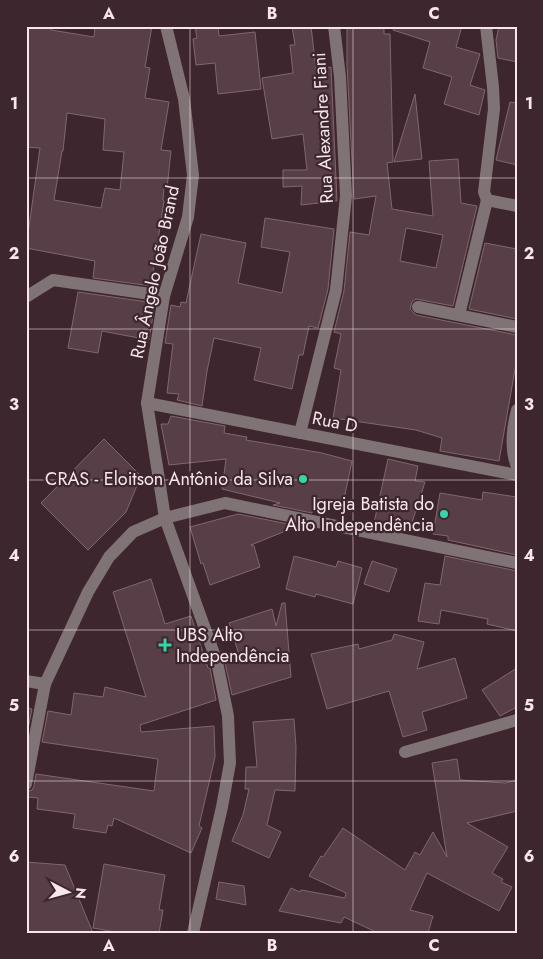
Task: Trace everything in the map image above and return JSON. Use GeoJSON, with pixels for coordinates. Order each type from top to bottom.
{"type":"FeatureCollection","features":[{"type":"Feature","properties":{"kind":"street","name":"Rua Ângelo João Brand"},"geometry":{"type":"LineString","coordinates":[[166,26],[184,99],[193,175],[188,217],[164,296],[147,403],[165,518],[216,662],[228,716],[230,763],[222,807],[193,933]]}},
{"type":"Feature","properties":{"kind":"street","name":"Rua Alexandre Fiani"},"geometry":{"type":"LineString","coordinates":[[300,433],[336,290],[346,196],[340,77],[334,26]]}},
{"type":"Feature","properties":{"kind":"street"},"geometry":{"type":"LineString","coordinates":[[459,315],[487,200],[484,185],[494,109],[486,26]]}},
{"type":"Feature","properties":{"kind":"street"},"geometry":{"type":"LineString","coordinates":[[487,200],[517,206]]}},
{"type":"Feature","properties":{"kind":"street"},"geometry":{"type":"LineString","coordinates":[[26,297],[53,280],[164,296]]}},
{"type":"Feature","properties":{"kind":"street"},"geometry":{"type":"LineString","coordinates":[[418,307],[517,326]]}},
{"type":"Feature","properties":{"kind":"street","name":"Rua D"},"geometry":{"type":"LineString","coordinates":[[147,403],[517,475]]}},
{"type":"Feature","properties":{"kind":"street"},"geometry":{"type":"LineString","coordinates":[[517,410],[514,421],[512,454],[517,467]]}},
{"type":"Feature","properties":{"kind":"street"},"geometry":{"type":"LineString","coordinates":[[26,784],[45,684],[88,592],[109,557],[133,532],[165,518],[225,503],[517,563]]}},
{"type":"Feature","properties":{"kind":"street"},"geometry":{"type":"LineString","coordinates":[[26,681],[45,684]]}},
{"type":"Feature","properties":{"kind":"street"},"geometry":{"type":"LineString","coordinates":[[405,752],[517,720]]}},
{"type":"Feature","properties":{"kind":"building"},"geometry":{"type":"Polygon","coordinates":[[[26,26],[51,26],[51,30],[94,37],[95,26],[152,26],[145,67],[150,68],[145,98],[169,102],[161,150],[171,151],[167,188],[164,188],[164,201],[151,286],[93,278],[95,261],[26,248],[40,148],[26,147],[26,26]],[[67,113],[63,151],[54,200],[101,208],[105,188],[120,190],[124,152],[103,150],[105,119],[67,113]]]}},
{"type":"Feature","properties":{"kind":"building"},"geometry":{"type":"Polygon","coordinates":[[[195,26],[218,26],[219,36],[255,32],[261,89],[218,94],[215,63],[196,65],[193,39],[197,38],[195,26]]]}},
{"type":"Feature","properties":{"kind":"building"},"geometry":{"type":"Polygon","coordinates":[[[292,26],[311,26],[316,70],[331,67],[337,201],[301,205],[302,186],[283,187],[283,170],[307,170],[303,134],[272,139],[262,78],[293,73],[290,45],[295,45],[292,26]]]}},
{"type":"Feature","properties":{"kind":"building"},"geometry":{"type":"Polygon","coordinates":[[[347,26],[384,26],[384,34],[390,34],[393,162],[387,163],[392,209],[433,216],[429,161],[458,159],[461,203],[477,206],[453,306],[416,299],[412,302],[410,309],[416,315],[517,335],[517,358],[499,461],[440,451],[442,438],[416,430],[333,418],[341,370],[334,368],[341,334],[334,332],[344,291],[350,232],[369,235],[376,196],[354,199],[347,65],[347,26]],[[406,228],[400,261],[436,268],[443,235],[406,228]]]}},
{"type":"Feature","properties":{"kind":"building"},"geometry":{"type":"Polygon","coordinates":[[[394,26],[462,26],[456,47],[480,54],[470,85],[485,90],[479,115],[444,104],[452,77],[423,68],[430,42],[393,30],[394,26]]]}},
{"type":"Feature","properties":{"kind":"building"},"geometry":{"type":"Polygon","coordinates":[[[499,26],[517,26],[517,62],[498,58],[496,40],[499,26]]]}},
{"type":"Feature","properties":{"kind":"building"},"geometry":{"type":"Polygon","coordinates":[[[415,94],[422,159],[394,162],[415,94]]]}},
{"type":"Feature","properties":{"kind":"building"},"geometry":{"type":"Polygon","coordinates":[[[510,102],[517,103],[517,165],[496,160],[510,102]]]}},
{"type":"Feature","properties":{"kind":"building"},"geometry":{"type":"Polygon","coordinates":[[[265,218],[334,229],[328,289],[318,328],[309,326],[303,355],[299,355],[292,389],[254,380],[261,348],[214,338],[202,406],[177,400],[179,394],[167,393],[173,344],[165,343],[171,305],[180,307],[181,302],[186,303],[201,234],[246,243],[238,283],[282,293],[290,252],[261,247],[265,218]]]}},
{"type":"Feature","properties":{"kind":"building"},"geometry":{"type":"Polygon","coordinates":[[[485,243],[517,249],[517,319],[469,309],[485,243]]]}},
{"type":"Feature","properties":{"kind":"building"},"geometry":{"type":"Polygon","coordinates":[[[78,292],[155,303],[149,340],[102,331],[98,353],[68,348],[78,292]]]}},
{"type":"Feature","properties":{"kind":"building"},"geometry":{"type":"Polygon","coordinates":[[[171,416],[225,426],[224,433],[247,437],[246,440],[322,453],[352,461],[343,504],[315,498],[312,513],[273,505],[280,503],[222,489],[226,459],[169,465],[161,424],[168,424],[171,416]]]}},
{"type":"Feature","properties":{"kind":"building"},"geometry":{"type":"Polygon","coordinates":[[[104,439],[141,476],[126,512],[88,550],[41,503],[104,439]]]}},
{"type":"Feature","properties":{"kind":"building"},"geometry":{"type":"Polygon","coordinates":[[[388,459],[418,466],[415,481],[425,482],[410,529],[374,523],[388,459]]]}},
{"type":"Feature","properties":{"kind":"building"},"geometry":{"type":"Polygon","coordinates":[[[483,492],[517,497],[517,555],[448,540],[448,536],[433,534],[440,493],[482,500],[483,492]]]}},
{"type":"Feature","properties":{"kind":"building"},"geometry":{"type":"Polygon","coordinates":[[[238,514],[298,526],[251,545],[254,546],[260,567],[210,585],[203,563],[201,564],[190,527],[238,514]]]}},
{"type":"Feature","properties":{"kind":"building"},"geometry":{"type":"Polygon","coordinates":[[[294,556],[336,567],[338,561],[362,568],[353,604],[316,594],[315,597],[286,589],[294,556]]]}},
{"type":"Feature","properties":{"kind":"building"},"geometry":{"type":"Polygon","coordinates":[[[445,556],[517,571],[517,631],[487,624],[488,619],[441,610],[439,624],[418,621],[425,583],[440,585],[445,556]]]}},
{"type":"Feature","properties":{"kind":"building"},"geometry":{"type":"Polygon","coordinates":[[[372,561],[397,569],[389,592],[364,584],[372,561]]]}},
{"type":"Feature","properties":{"kind":"building"},"geometry":{"type":"Polygon","coordinates":[[[151,579],[165,624],[191,616],[208,668],[210,668],[216,700],[140,725],[141,732],[214,726],[215,757],[199,826],[202,828],[191,853],[114,818],[112,826],[108,825],[106,833],[73,828],[75,814],[37,809],[38,798],[26,797],[26,792],[32,790],[34,786],[36,774],[154,791],[158,759],[42,742],[48,711],[71,715],[74,693],[103,697],[105,687],[146,697],[113,592],[151,579]]]}},
{"type":"Feature","properties":{"kind":"building"},"geometry":{"type":"Polygon","coordinates":[[[282,603],[285,603],[291,677],[232,695],[225,663],[240,658],[229,623],[272,609],[276,626],[282,603]]]}},
{"type":"Feature","properties":{"kind":"building"},"geometry":{"type":"Polygon","coordinates":[[[394,634],[424,642],[417,669],[455,658],[467,698],[422,712],[427,730],[403,737],[389,691],[327,709],[311,654],[358,644],[359,649],[392,640],[394,634]]]}},
{"type":"Feature","properties":{"kind":"building"},"geometry":{"type":"Polygon","coordinates":[[[517,668],[517,707],[500,716],[482,690],[517,668]]]}},
{"type":"Feature","properties":{"kind":"building"},"geometry":{"type":"Polygon","coordinates":[[[26,708],[32,709],[26,739],[26,708]]]}},
{"type":"Feature","properties":{"kind":"building"},"geometry":{"type":"Polygon","coordinates":[[[294,719],[296,747],[295,791],[275,790],[267,825],[281,832],[269,858],[232,841],[243,815],[249,789],[245,789],[246,767],[257,767],[253,722],[294,719]]]}},
{"type":"Feature","properties":{"kind":"building"},"geometry":{"type":"Polygon","coordinates":[[[457,759],[460,780],[505,783],[517,780],[517,811],[467,823],[508,847],[492,873],[503,879],[501,882],[512,887],[499,911],[427,873],[410,910],[433,916],[428,933],[378,933],[344,917],[341,923],[279,911],[291,888],[300,892],[301,890],[345,898],[346,893],[309,876],[321,856],[323,857],[343,828],[405,870],[415,852],[420,855],[433,832],[447,857],[432,763],[457,759]]]}},
{"type":"Feature","properties":{"kind":"building"},"geometry":{"type":"Polygon","coordinates":[[[26,862],[65,865],[93,933],[26,933],[26,862]]]}},
{"type":"Feature","properties":{"kind":"building"},"geometry":{"type":"Polygon","coordinates":[[[104,864],[165,875],[159,910],[163,910],[159,933],[121,933],[93,928],[104,864]]]}},
{"type":"Feature","properties":{"kind":"building"},"geometry":{"type":"Polygon","coordinates":[[[219,882],[244,886],[246,905],[216,899],[219,882]]]}},
{"type":"Feature","properties":{"kind":"place","name":"CRAS - Eloitson Antônio da Silva"},"geometry":{"type":"Point","coordinates":[303,479]}},
{"type":"Feature","properties":{"kind":"place","name":"Igreja Batista do Alto Independência"},"geometry":{"type":"Point","coordinates":[444,514]}},
{"type":"Feature","properties":{"kind":"place","name":"UBS Alto Independência"},"geometry":{"type":"Point","coordinates":[165,645]}}]}
